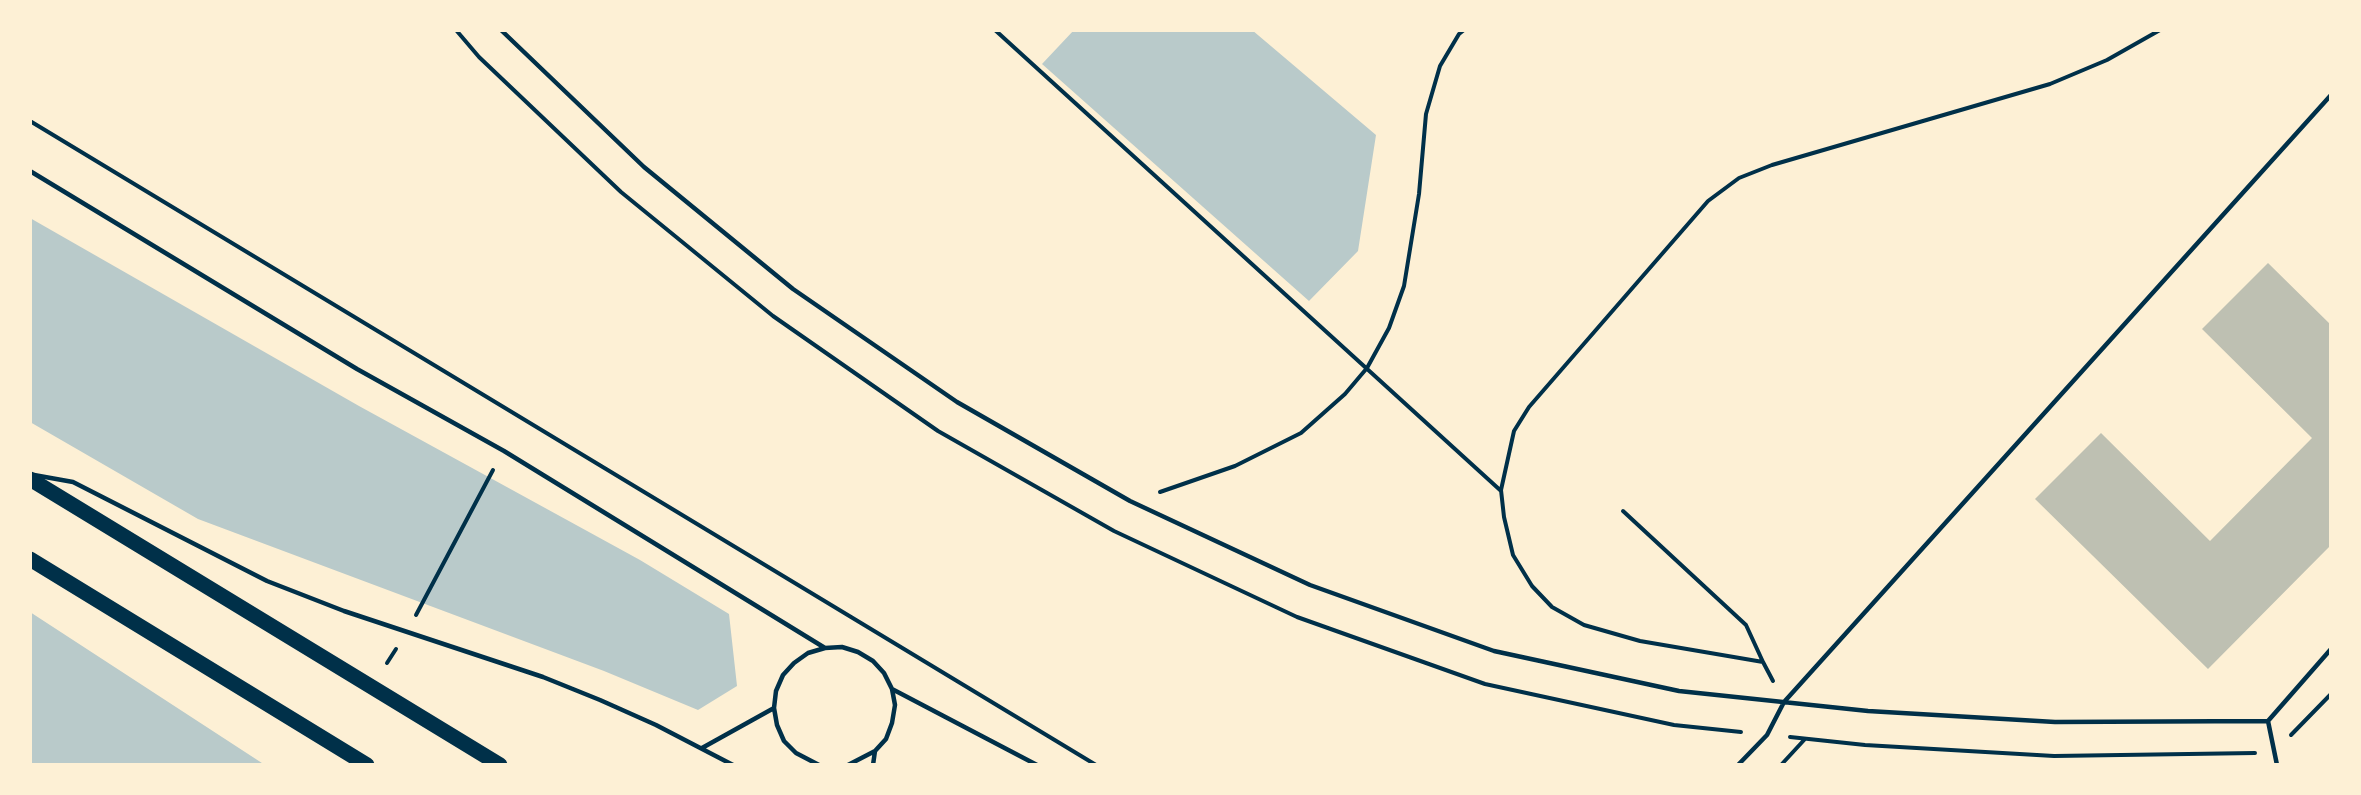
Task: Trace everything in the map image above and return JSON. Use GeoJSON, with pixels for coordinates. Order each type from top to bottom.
{"type":"FeatureCollection","features":[{"type":"Feature","properties":{"kind":"main road"},"geometry":{"type":"LineString","coordinates":[[30,479],[501,765]]}},
{"type":"Feature","properties":{"kind":"main road"},"geometry":{"type":"LineString","coordinates":[[30,559],[367,765]]}},
{"type":"Feature","properties":{"kind":"lane"},"geometry":{"type":"LineString","coordinates":[[501,30],[644,167],[793,289],[957,402],[1130,501],[1310,585],[1494,651],[1679,691],[1868,711],[2055,722],[2268,721],[2331,649]]}},
{"type":"Feature","properties":{"kind":"lane"},"geometry":{"type":"LineString","coordinates":[[1738,765],[1767,735],[1784,702],[2331,95]]}},
{"type":"Feature","properties":{"kind":"lane"},"geometry":{"type":"LineString","coordinates":[[30,171],[357,369],[504,452],[825,648]]}},
{"type":"Feature","properties":{"kind":"lane"},"geometry":{"type":"LineString","coordinates":[[30,474],[73,483],[267,581],[344,612],[543,678],[619,708],[733,765]]}},
{"type":"Feature","properties":{"kind":"lane"},"geometry":{"type":"LineString","coordinates":[[819,765],[796,753],[784,741],[777,725],[774,708],[776,691],[783,675],[808,653],[825,648],[842,647],[858,652],[873,661],[884,673],[892,689],[895,705],[892,723],[885,739],[875,752],[848,765]]}},
{"type":"Feature","properties":{"kind":"lane"},"geometry":{"type":"LineString","coordinates":[[892,689],[1037,765]]}},
{"type":"Feature","properties":{"kind":"lane"},"geometry":{"type":"LineString","coordinates":[[702,748],[774,708]]}},
{"type":"Feature","properties":{"kind":"lane"},"geometry":{"type":"LineString","coordinates":[[2268,721],[2277,765]]}},
{"type":"Feature","properties":{"kind":"lane"},"geometry":{"type":"LineString","coordinates":[[873,765],[875,752]]}},
{"type":"Feature","properties":{"kind":"path"},"geometry":{"type":"LineString","coordinates":[[456,30],[479,57],[621,192],[773,316],[938,431],[1114,531],[1296,617],[1485,684],[1674,725],[1865,745],[2054,756],[2275,753],[2331,694]]}},
{"type":"Feature","properties":{"kind":"path"},"geometry":{"type":"LineString","coordinates":[[995,30],[1501,490]]}},
{"type":"Feature","properties":{"kind":"path"},"geometry":{"type":"LineString","coordinates":[[1130,501],[1235,466],[1301,433],[1345,394],[1367,368],[1389,328],[1404,286],[1419,194],[1426,114],[1434,85],[1440,66],[1459,34],[1464,30]]}},
{"type":"Feature","properties":{"kind":"path"},"geometry":{"type":"LineString","coordinates":[[1763,662],[1640,641],[1584,625],[1552,607],[1532,586],[1513,555],[1501,490],[1514,431],[1529,407],[1707,201],[1739,178],[1772,165],[2050,84],[2107,60],[2160,30]]}},
{"type":"Feature","properties":{"kind":"path"},"geometry":{"type":"LineString","coordinates":[[30,121],[1096,765]]}},
{"type":"Feature","properties":{"kind":"path"},"geometry":{"type":"LineString","coordinates":[[414,619],[493,470]]}},
{"type":"Feature","properties":{"kind":"path"},"geometry":{"type":"LineString","coordinates":[[1623,511],[1746,625],[1784,702]]}},
{"type":"Feature","properties":{"kind":"path"},"geometry":{"type":"LineString","coordinates":[[387,663],[400,643]]}},
{"type":"Feature","properties":{"kind":"path"},"geometry":{"type":"LineString","coordinates":[[1781,765],[1805,739]]}},
{"type":"Feature","properties":{"kind":"shaded area"},"geometry":{"type":"Polygon","coordinates":[[[1074,30],[1252,30],[1376,135],[1358,251],[1309,301],[1042,64],[1074,30]]]}},
{"type":"Feature","properties":{"kind":"shaded area"},"geometry":{"type":"Polygon","coordinates":[[[30,218],[359,406],[640,560],[729,614],[737,686],[698,710],[604,671],[198,519],[30,422],[30,218]]]}},
{"type":"Feature","properties":{"kind":"shaded area"},"geometry":{"type":"Polygon","coordinates":[[[30,612],[265,765],[30,765],[30,612]]]}},
{"type":"Feature","properties":{"kind":"building"},"geometry":{"type":"Polygon","coordinates":[[[2268,263],[2331,325],[2331,545],[2208,669],[2035,499],[2101,433],[2210,541],[2312,438],[2202,329],[2268,263]]]}}]}
